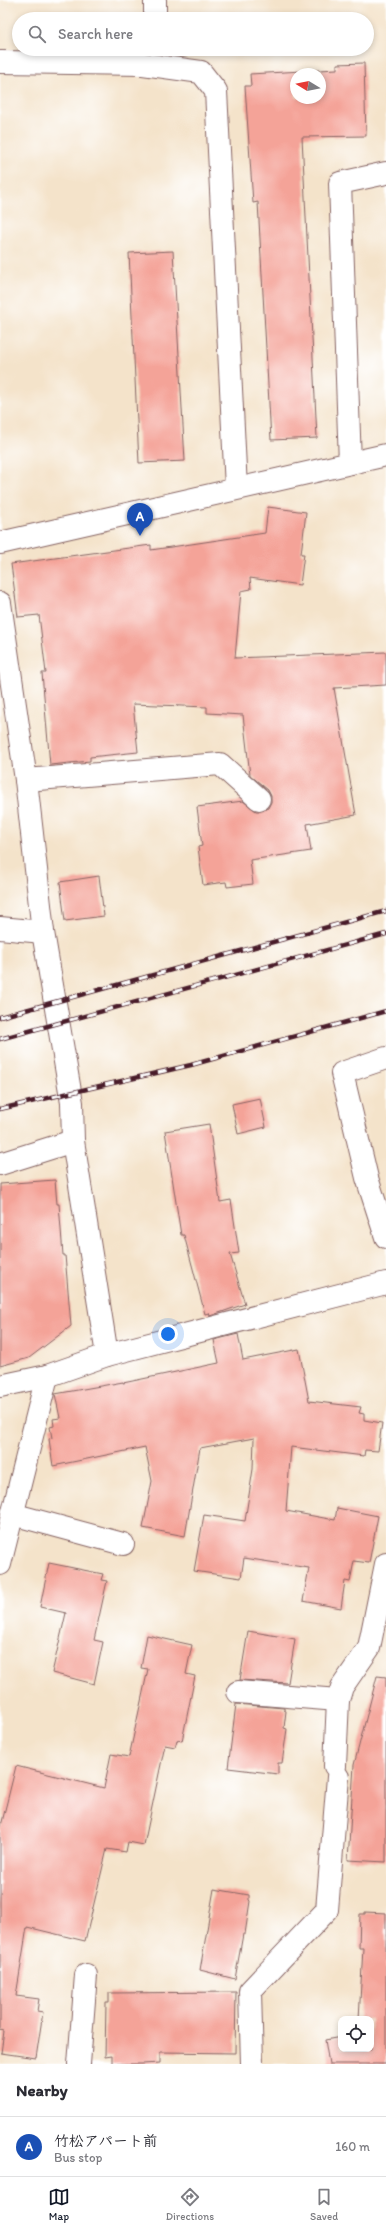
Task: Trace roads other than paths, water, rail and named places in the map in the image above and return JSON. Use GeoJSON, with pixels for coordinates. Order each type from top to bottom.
{"type":"FeatureCollection","features":[{"type":"Feature","properties":{"kind":"street"},"geometry":{"type":"LineString","coordinates":[[154,0],[155,12]]}},
{"type":"Feature","properties":{"kind":"street"},"geometry":{"type":"LineString","coordinates":[[0,62],[143,64],[156,58],[201,72],[216,91],[236,488]]}},
{"type":"Feature","properties":{"kind":"street"},"geometry":{"type":"LineString","coordinates":[[350,463],[340,183],[386,173]]}},
{"type":"Feature","properties":{"kind":"street"},"geometry":{"type":"LineString","coordinates":[[0,543],[386,455]]}},
{"type":"Feature","properties":{"kind":"street"},"geometry":{"type":"LineString","coordinates":[[0,603],[26,780],[43,932],[72,1103],[73,1141],[107,1355]]}},
{"type":"Feature","properties":{"kind":"street"},"geometry":{"type":"LineString","coordinates":[[26,780],[220,764],[259,799]]}},
{"type":"Feature","properties":{"kind":"street"},"geometry":{"type":"LineString","coordinates":[[0,928],[43,932]]}},
{"type":"Feature","properties":{"kind":"street"},"geometry":{"type":"LineString","coordinates":[[386,1058],[342,1073],[367,1178],[386,1237]]}},
{"type":"Feature","properties":{"kind":"street"},"geometry":{"type":"LineString","coordinates":[[0,1164],[73,1141]]}},
{"type":"Feature","properties":{"kind":"street"},"geometry":{"type":"LineString","coordinates":[[0,1386],[47,1376],[107,1355],[386,1283]]}},
{"type":"Feature","properties":{"kind":"street"},"geometry":{"type":"LineString","coordinates":[[0,1564],[47,1376]]}},
{"type":"Feature","properties":{"kind":"street"},"geometry":{"type":"LineString","coordinates":[[12,1514],[124,1544]]}},
{"type":"Feature","properties":{"kind":"street"},"geometry":{"type":"LineString","coordinates":[[252,2064],[250,1991],[327,1910],[336,1771],[338,1700],[342,1686],[369,1648],[386,1564]]}},
{"type":"Feature","properties":{"kind":"street"},"geometry":{"type":"LineString","coordinates":[[238,1692],[338,1700]]}},
{"type":"Feature","properties":{"kind":"street"},"geometry":{"type":"LineString","coordinates":[[79,2064],[86,1975]]}},
{"type":"Feature","properties":{"kind":"railway"},"geometry":{"type":"LineString","coordinates":[[0,1017],[386,911]]}},
{"type":"Feature","properties":{"kind":"railway"},"geometry":{"type":"LineString","coordinates":[[0,1039],[386,934]]}},
{"type":"Feature","properties":{"kind":"railway"},"geometry":{"type":"LineString","coordinates":[[0,1109],[191,1065],[386,1011]]}},
{"type":"Feature","properties":{"kind":"place","name":"竹松アパート前"},"geometry":{"type":"Point","coordinates":[140,536]}}]}
